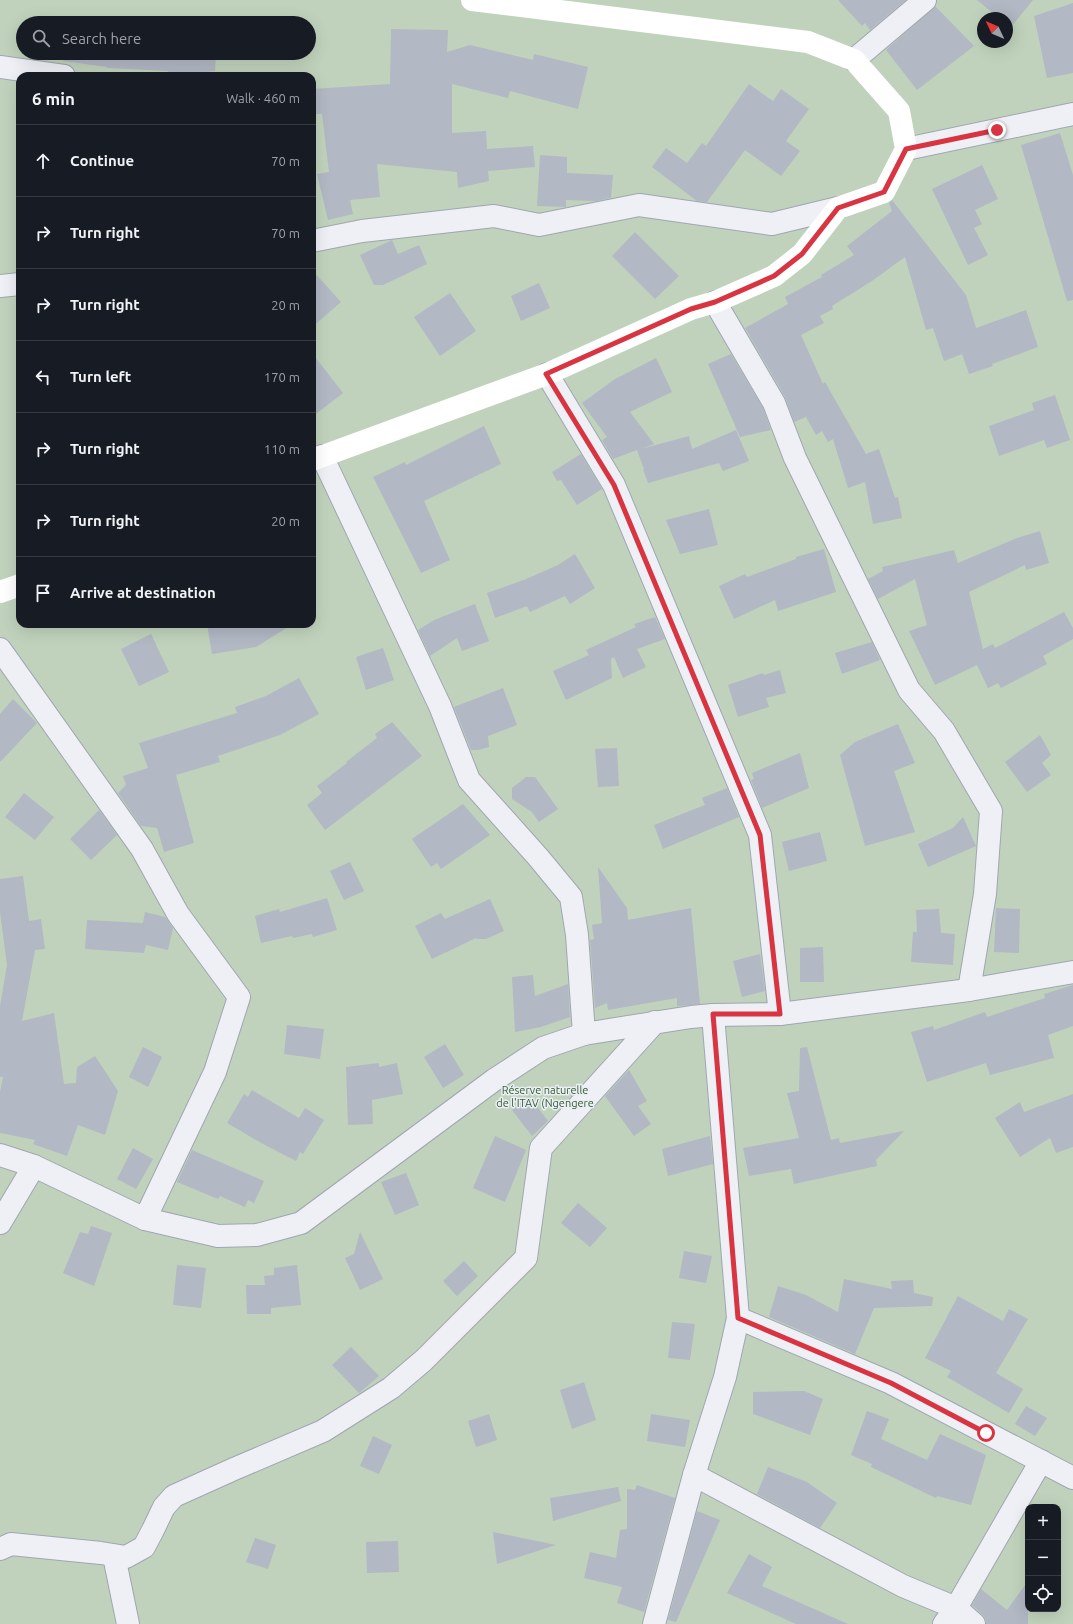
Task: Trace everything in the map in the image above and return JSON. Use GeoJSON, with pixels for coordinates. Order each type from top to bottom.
{"type":"FeatureCollection","features":[{"type":"Feature","properties":{"kind":"street"},"geometry":{"type":"LineString","coordinates":[[316,240],[362,231],[494,216],[539,225],[639,205],[772,224],[838,208],[884,192],[906,149],[899,111],[854,60],[808,42],[472,0]]}},
{"type":"Feature","properties":{"kind":"street"},"geometry":{"type":"LineString","coordinates":[[854,60],[925,0]]}},
{"type":"Feature","properties":{"kind":"street"},"geometry":{"type":"LineString","coordinates":[[0,67],[36,72]]}},
{"type":"Feature","properties":{"kind":"street"},"geometry":{"type":"LineString","coordinates":[[906,149],[1073,114]]}},
{"type":"Feature","properties":{"kind":"street"},"geometry":{"type":"LineString","coordinates":[[584,1034],[578,935],[571,897],[470,780],[440,706],[317,458],[546,374],[691,309],[715,302],[774,276],[802,254],[838,208]]}},
{"type":"Feature","properties":{"kind":"street"},"geometry":{"type":"LineString","coordinates":[[0,286],[16,284]]}},
{"type":"Feature","properties":{"kind":"street"},"geometry":{"type":"LineString","coordinates":[[715,302],[774,402],[795,458],[909,690],[944,730],[991,811],[985,894],[969,990]]}},
{"type":"Feature","properties":{"kind":"street"},"geometry":{"type":"LineString","coordinates":[[546,374],[614,485],[760,835],[780,1014]]}},
{"type":"Feature","properties":{"kind":"street"},"geometry":{"type":"LineString","coordinates":[[0,592],[16,586]]}},
{"type":"Feature","properties":{"kind":"street"},"geometry":{"type":"LineString","coordinates":[[0,649],[142,848],[178,914],[239,998],[215,1072],[145,1219]]}},
{"type":"Feature","properties":{"kind":"street"},"geometry":{"type":"LineString","coordinates":[[0,1155],[34,1166],[145,1219],[218,1236],[257,1235],[301,1223],[494,1080],[543,1048],[584,1034],[713,1014],[780,1014],[969,990],[1073,972]]}},
{"type":"Feature","properties":{"kind":"street"},"geometry":{"type":"LineString","coordinates":[[654,1624],[694,1475],[725,1377],[738,1318],[713,1014]]}},
{"type":"Feature","properties":{"kind":"street"},"geometry":{"type":"LineString","coordinates":[[0,1549],[11,1544],[102,1553],[126,1557],[144,1546],[164,1507],[174,1496],[323,1431],[391,1388],[424,1360],[526,1258],[541,1148],[655,1022]]}},
{"type":"Feature","properties":{"kind":"street"},"geometry":{"type":"LineString","coordinates":[[0,1223],[34,1166]]}},
{"type":"Feature","properties":{"kind":"street"},"geometry":{"type":"LineString","coordinates":[[738,1318],[891,1383],[1073,1478]]}},
{"type":"Feature","properties":{"kind":"street"},"geometry":{"type":"LineString","coordinates":[[950,1616],[1041,1461]]}},
{"type":"Feature","properties":{"kind":"street"},"geometry":{"type":"LineString","coordinates":[[694,1475],[904,1586],[950,1616],[974,1624]]}},
{"type":"Feature","properties":{"kind":"street"},"geometry":{"type":"LineString","coordinates":[[114,1556],[128,1624]]}},
{"type":"Feature","properties":{"kind":"green space","name":"Réserve naturelle de l'ITAV (Ngengere"},"geometry":{"type":"Polygon","coordinates":[[[0,0],[1073,0],[1073,1624],[0,1624],[0,0]]]}},
{"type":"Feature","properties":{"kind":"building"},"geometry":{"type":"Polygon","coordinates":[[[838,0],[906,0],[870,30],[865,23],[862,26],[838,0]]]}},
{"type":"Feature","properties":{"kind":"building"},"geometry":{"type":"Polygon","coordinates":[[[977,0],[1033,0],[1013,25],[1013,12],[992,12],[977,0]]]}},
{"type":"Feature","properties":{"kind":"building"},"geometry":{"type":"Polygon","coordinates":[[[1073,3],[1073,73],[1047,78],[1034,16],[1073,3]]]}},
{"type":"Feature","properties":{"kind":"building"},"geometry":{"type":"Polygon","coordinates":[[[935,6],[974,46],[917,90],[886,50],[935,6]]]}},
{"type":"Feature","properties":{"kind":"building"},"geometry":{"type":"Polygon","coordinates":[[[391,29],[448,30],[447,52],[470,45],[533,60],[534,54],[588,67],[578,109],[510,91],[508,98],[452,84],[452,133],[486,131],[487,149],[533,146],[535,167],[488,171],[489,181],[458,188],[457,172],[377,164],[380,197],[350,200],[353,214],[328,220],[317,174],[329,172],[322,114],[316,114],[316,89],[390,84],[391,29]]]}},
{"type":"Feature","properties":{"kind":"building"},"geometry":{"type":"Polygon","coordinates":[[[216,60],[215,71],[206,72],[168,72],[107,68],[63,61],[216,60]]]}},
{"type":"Feature","properties":{"kind":"building"},"geometry":{"type":"Polygon","coordinates":[[[749,84],[773,101],[781,89],[809,109],[786,141],[800,151],[781,176],[745,150],[707,202],[697,201],[652,167],[666,148],[687,163],[702,143],[706,146],[749,84]]]}},
{"type":"Feature","properties":{"kind":"building"},"geometry":{"type":"Polygon","coordinates":[[[1060,133],[1073,175],[1073,300],[1067,301],[1021,145],[1060,133]]]}},
{"type":"Feature","properties":{"kind":"building"},"geometry":{"type":"Polygon","coordinates":[[[540,155],[567,157],[567,173],[613,175],[611,198],[596,201],[566,200],[566,207],[537,206],[540,155]]]}},
{"type":"Feature","properties":{"kind":"building"},"geometry":{"type":"Polygon","coordinates":[[[982,165],[998,199],[975,210],[982,224],[974,228],[988,255],[968,265],[932,189],[982,165]]]}},
{"type":"Feature","properties":{"kind":"building"},"geometry":{"type":"Polygon","coordinates":[[[892,200],[966,295],[976,328],[1026,310],[1038,347],[992,364],[993,366],[969,374],[962,354],[944,361],[933,328],[926,330],[905,257],[872,281],[832,306],[833,309],[820,316],[824,323],[801,335],[823,384],[825,382],[866,454],[879,449],[895,498],[898,497],[902,518],[873,524],[865,482],[848,488],[833,439],[828,442],[822,431],[816,435],[806,417],[794,422],[785,397],[745,328],[788,304],[785,297],[822,277],[821,275],[854,255],[847,246],[892,211],[889,203],[892,200]]]}},
{"type":"Feature","properties":{"kind":"building"},"geometry":{"type":"Polygon","coordinates":[[[635,232],[679,276],[655,299],[612,256],[635,232]]]}},
{"type":"Feature","properties":{"kind":"building"},"geometry":{"type":"Polygon","coordinates":[[[392,240],[398,254],[419,245],[427,264],[383,285],[374,285],[360,255],[392,240]]]}},
{"type":"Feature","properties":{"kind":"building"},"geometry":{"type":"Polygon","coordinates":[[[316,274],[341,302],[316,324],[316,274]]]}},
{"type":"Feature","properties":{"kind":"building"},"geometry":{"type":"Polygon","coordinates":[[[539,283],[550,308],[521,321],[511,296],[539,283]]]}},
{"type":"Feature","properties":{"kind":"building"},"geometry":{"type":"Polygon","coordinates":[[[450,293],[476,331],[440,356],[414,317],[450,293]]]}},
{"type":"Feature","properties":{"kind":"building"},"geometry":{"type":"Polygon","coordinates":[[[731,354],[763,408],[771,430],[740,437],[708,364],[731,354]]]}},
{"type":"Feature","properties":{"kind":"building"},"geometry":{"type":"Polygon","coordinates":[[[316,358],[343,393],[316,414],[316,358]]]}},
{"type":"Feature","properties":{"kind":"building"},"geometry":{"type":"Polygon","coordinates":[[[656,358],[672,392],[630,412],[654,444],[641,449],[689,436],[692,449],[736,430],[749,461],[723,471],[719,463],[648,483],[637,450],[613,459],[602,440],[607,437],[582,403],[615,379],[656,358]]]}},
{"type":"Feature","properties":{"kind":"building"},"geometry":{"type":"Polygon","coordinates":[[[1055,395],[1070,440],[1047,448],[1044,440],[999,456],[989,426],[1034,410],[1032,403],[1055,395]]]}},
{"type":"Feature","properties":{"kind":"building"},"geometry":{"type":"Polygon","coordinates":[[[484,426],[501,464],[424,501],[450,560],[421,573],[373,477],[405,462],[406,465],[484,426]]]}},
{"type":"Feature","properties":{"kind":"building"},"geometry":{"type":"Polygon","coordinates":[[[581,454],[602,489],[577,505],[561,480],[557,481],[552,472],[581,454]]]}},
{"type":"Feature","properties":{"kind":"building"},"geometry":{"type":"Polygon","coordinates":[[[709,509],[718,545],[680,554],[666,520],[709,509]]]}},
{"type":"Feature","properties":{"kind":"building"},"geometry":{"type":"Polygon","coordinates":[[[1040,531],[1049,563],[1026,570],[1025,565],[969,592],[983,649],[993,644],[995,648],[1064,612],[1073,628],[1073,639],[1043,656],[1047,664],[1001,688],[998,683],[988,688],[977,665],[935,685],[909,631],[927,625],[915,579],[878,599],[868,579],[883,571],[882,567],[954,550],[958,563],[1017,538],[1040,531]]]}},
{"type":"Feature","properties":{"kind":"building"},"geometry":{"type":"Polygon","coordinates":[[[824,549],[836,592],[778,611],[775,600],[734,619],[719,586],[745,574],[747,577],[796,559],[796,557],[824,549]]]}},
{"type":"Feature","properties":{"kind":"building"},"geometry":{"type":"Polygon","coordinates":[[[575,554],[595,588],[570,604],[565,596],[530,612],[527,606],[495,618],[487,593],[524,580],[558,565],[575,554]]]}},
{"type":"Feature","properties":{"kind":"building"},"geometry":{"type":"Polygon","coordinates":[[[475,604],[489,641],[462,651],[457,638],[430,656],[418,630],[434,620],[475,604]]]}},
{"type":"Feature","properties":{"kind":"building"},"geometry":{"type":"Polygon","coordinates":[[[655,617],[665,639],[637,649],[646,667],[623,678],[614,657],[611,659],[612,678],[566,700],[553,671],[589,655],[586,650],[636,627],[634,624],[655,617]]]}},
{"type":"Feature","properties":{"kind":"building"},"geometry":{"type":"Polygon","coordinates":[[[208,628],[287,628],[256,647],[212,654],[208,628]]]}},
{"type":"Feature","properties":{"kind":"building"},"geometry":{"type":"Polygon","coordinates":[[[151,634],[169,672],[139,686],[121,649],[151,634]]]}},
{"type":"Feature","properties":{"kind":"building"},"geometry":{"type":"Polygon","coordinates":[[[872,642],[880,660],[842,674],[835,653],[872,642]]]}},
{"type":"Feature","properties":{"kind":"building"},"geometry":{"type":"Polygon","coordinates":[[[383,648],[394,680],[366,690],[356,657],[383,648]]]}},
{"type":"Feature","properties":{"kind":"building"},"geometry":{"type":"Polygon","coordinates":[[[780,670],[786,693],[766,698],[769,707],[738,717],[728,685],[763,673],[764,675],[780,670]]]}},
{"type":"Feature","properties":{"kind":"building"},"geometry":{"type":"Polygon","coordinates":[[[299,678],[319,714],[280,735],[218,756],[220,762],[176,775],[194,843],[164,852],[157,828],[141,826],[118,793],[126,785],[123,776],[148,768],[139,743],[237,713],[235,707],[266,696],[299,678]]]}},
{"type":"Feature","properties":{"kind":"building"},"geometry":{"type":"Polygon","coordinates":[[[503,688],[517,725],[488,736],[489,747],[471,750],[454,707],[503,688]]]}},
{"type":"Feature","properties":{"kind":"building"},"geometry":{"type":"Polygon","coordinates":[[[13,699],[37,723],[0,762],[0,714],[13,699]]]}},
{"type":"Feature","properties":{"kind":"building"},"geometry":{"type":"Polygon","coordinates":[[[392,722],[422,756],[325,830],[307,805],[322,793],[317,786],[377,738],[375,734],[392,722]]]}},
{"type":"Feature","properties":{"kind":"building"},"geometry":{"type":"Polygon","coordinates":[[[898,724],[915,763],[894,771],[915,832],[865,846],[840,755],[855,742],[898,724]]]}},
{"type":"Feature","properties":{"kind":"building"},"geometry":{"type":"Polygon","coordinates":[[[1040,735],[1051,755],[1042,763],[1051,775],[1027,792],[1005,762],[1040,735]]]}},
{"type":"Feature","properties":{"kind":"building"},"geometry":{"type":"Polygon","coordinates":[[[617,748],[619,786],[598,787],[595,749],[617,748]]]}},
{"type":"Feature","properties":{"kind":"building"},"geometry":{"type":"Polygon","coordinates":[[[800,753],[809,788],[762,808],[751,780],[754,779],[752,773],[800,753]]]}},
{"type":"Feature","properties":{"kind":"building"},"geometry":{"type":"Polygon","coordinates":[[[526,777],[535,777],[558,809],[539,822],[532,812],[512,799],[512,788],[526,777]]]}},
{"type":"Feature","properties":{"kind":"building"},"geometry":{"type":"Polygon","coordinates":[[[727,788],[739,817],[663,849],[654,825],[705,805],[702,798],[727,788]]]}},
{"type":"Feature","properties":{"kind":"building"},"geometry":{"type":"Polygon","coordinates":[[[24,793],[54,817],[35,840],[5,817],[24,793]]]}},
{"type":"Feature","properties":{"kind":"building"},"geometry":{"type":"Polygon","coordinates":[[[463,804],[490,835],[441,869],[437,863],[431,867],[412,839],[463,804]]]}},
{"type":"Feature","properties":{"kind":"building"},"geometry":{"type":"Polygon","coordinates":[[[99,810],[117,835],[91,860],[70,839],[99,810]]]}},
{"type":"Feature","properties":{"kind":"building"},"geometry":{"type":"Polygon","coordinates":[[[963,817],[976,846],[928,867],[918,844],[953,828],[963,817]]]}},
{"type":"Feature","properties":{"kind":"building"},"geometry":{"type":"Polygon","coordinates":[[[820,832],[827,861],[789,871],[782,842],[820,832]]]}},
{"type":"Feature","properties":{"kind":"building"},"geometry":{"type":"Polygon","coordinates":[[[350,862],[364,891],[344,900],[330,871],[350,862]]]}},
{"type":"Feature","properties":{"kind":"building"},"geometry":{"type":"Polygon","coordinates":[[[598,867],[627,908],[628,920],[691,908],[700,1004],[677,1006],[677,998],[608,1010],[607,1003],[595,1008],[590,940],[594,939],[592,925],[602,923],[598,867]]]}},
{"type":"Feature","properties":{"kind":"building"},"geometry":{"type":"Polygon","coordinates":[[[23,876],[29,921],[41,919],[45,949],[35,950],[22,1021],[54,1013],[64,1084],[76,1083],[77,1067],[95,1056],[118,1091],[105,1135],[78,1125],[67,1156],[33,1144],[35,1140],[0,1133],[0,1092],[3,1077],[0,1077],[0,1006],[7,965],[0,912],[0,879],[23,876]]]}},
{"type":"Feature","properties":{"kind":"building"},"geometry":{"type":"Polygon","coordinates":[[[327,898],[337,930],[313,937],[312,934],[293,938],[292,936],[261,943],[255,916],[279,909],[280,912],[327,898]]]}},
{"type":"Feature","properties":{"kind":"building"},"geometry":{"type":"Polygon","coordinates":[[[490,899],[504,931],[486,939],[476,938],[432,959],[415,926],[441,913],[445,919],[490,899]]]}},
{"type":"Feature","properties":{"kind":"building"},"geometry":{"type":"Polygon","coordinates":[[[996,908],[1020,909],[1019,953],[994,952],[996,908]]]}},
{"type":"Feature","properties":{"kind":"building"},"geometry":{"type":"Polygon","coordinates":[[[939,909],[941,933],[955,934],[953,965],[911,962],[913,932],[917,932],[916,910],[939,909]]]}},
{"type":"Feature","properties":{"kind":"building"},"geometry":{"type":"Polygon","coordinates":[[[145,912],[165,917],[173,928],[168,950],[146,945],[144,953],[85,949],[87,920],[143,923],[145,912]]]}},
{"type":"Feature","properties":{"kind":"building"},"geometry":{"type":"Polygon","coordinates":[[[823,947],[824,982],[800,982],[800,948],[823,947]]]}},
{"type":"Feature","properties":{"kind":"building"},"geometry":{"type":"Polygon","coordinates":[[[760,954],[765,991],[742,997],[733,961],[760,954]]]}},
{"type":"Feature","properties":{"kind":"building"},"geometry":{"type":"Polygon","coordinates":[[[533,975],[535,996],[568,984],[570,1017],[541,1027],[515,1032],[512,977],[533,975]]]}},
{"type":"Feature","properties":{"kind":"building"},"geometry":{"type":"Polygon","coordinates":[[[1073,985],[1073,1026],[1048,1035],[1054,1058],[990,1075],[986,1063],[927,1082],[911,1032],[933,1026],[934,1030],[985,1012],[987,1017],[1045,998],[1044,994],[1073,985]]]}},
{"type":"Feature","properties":{"kind":"building"},"geometry":{"type":"Polygon","coordinates":[[[287,1025],[324,1029],[320,1059],[284,1054],[287,1025]]]}},
{"type":"Feature","properties":{"kind":"building"},"geometry":{"type":"Polygon","coordinates":[[[445,1044],[464,1075],[443,1088],[424,1057],[445,1044]]]}},
{"type":"Feature","properties":{"kind":"building"},"geometry":{"type":"Polygon","coordinates":[[[143,1047],[162,1057],[148,1087],[129,1077],[143,1047]]]}},
{"type":"Feature","properties":{"kind":"building"},"geometry":{"type":"Polygon","coordinates":[[[807,1047],[831,1140],[839,1138],[840,1143],[904,1131],[876,1160],[877,1166],[794,1184],[791,1169],[749,1176],[743,1148],[799,1138],[787,1093],[799,1091],[800,1048],[807,1047]]]}},
{"type":"Feature","properties":{"kind":"building"},"geometry":{"type":"Polygon","coordinates":[[[379,1063],[379,1067],[397,1063],[403,1094],[372,1100],[373,1124],[348,1125],[346,1067],[379,1063]]]}},
{"type":"Feature","properties":{"kind":"building"},"geometry":{"type":"Polygon","coordinates":[[[629,1070],[647,1101],[638,1106],[651,1124],[634,1136],[605,1096],[629,1070]]]}},
{"type":"Feature","properties":{"kind":"building"},"geometry":{"type":"Polygon","coordinates":[[[252,1090],[299,1118],[305,1108],[324,1120],[303,1154],[300,1152],[296,1161],[227,1123],[244,1094],[248,1097],[252,1090]]]}},
{"type":"Feature","properties":{"kind":"building"},"geometry":{"type":"Polygon","coordinates":[[[1073,1094],[1073,1147],[1056,1153],[1050,1138],[1020,1157],[995,1118],[1020,1102],[1024,1112],[1073,1094]]]}},
{"type":"Feature","properties":{"kind":"building"},"geometry":{"type":"Polygon","coordinates":[[[529,1096],[548,1121],[532,1136],[512,1110],[529,1096]]]}},
{"type":"Feature","properties":{"kind":"building"},"geometry":{"type":"Polygon","coordinates":[[[495,1136],[526,1150],[505,1202],[473,1188],[495,1136]]]}},
{"type":"Feature","properties":{"kind":"building"},"geometry":{"type":"Polygon","coordinates":[[[710,1136],[713,1164],[668,1176],[662,1149],[710,1136]]]}},
{"type":"Feature","properties":{"kind":"building"},"geometry":{"type":"Polygon","coordinates":[[[133,1148],[153,1159],[136,1189],[117,1179],[133,1148]]]}},
{"type":"Feature","properties":{"kind":"building"},"geometry":{"type":"Polygon","coordinates":[[[192,1150],[264,1181],[254,1203],[248,1200],[245,1207],[220,1196],[218,1199],[177,1182],[192,1150]]]}},
{"type":"Feature","properties":{"kind":"building"},"geometry":{"type":"Polygon","coordinates":[[[406,1173],[419,1205],[395,1215],[381,1182],[406,1173]]]}},
{"type":"Feature","properties":{"kind":"building"},"geometry":{"type":"Polygon","coordinates":[[[578,1203],[607,1228],[590,1247],[561,1223],[578,1203]]]}},
{"type":"Feature","properties":{"kind":"building"},"geometry":{"type":"Polygon","coordinates":[[[91,1226],[112,1233],[94,1286],[63,1273],[80,1232],[88,1234],[91,1226]]]}},
{"type":"Feature","properties":{"kind":"building"},"geometry":{"type":"Polygon","coordinates":[[[360,1232],[383,1279],[360,1290],[345,1258],[354,1254],[360,1232]]]}},
{"type":"Feature","properties":{"kind":"building"},"geometry":{"type":"Polygon","coordinates":[[[684,1251],[712,1256],[706,1283],[679,1278],[684,1251]]]}},
{"type":"Feature","properties":{"kind":"building"},"geometry":{"type":"Polygon","coordinates":[[[464,1261],[478,1276],[457,1296],[443,1281],[464,1261]]]}},
{"type":"Feature","properties":{"kind":"building"},"geometry":{"type":"Polygon","coordinates":[[[177,1265],[206,1268],[201,1308],[173,1305],[177,1265]]]}},
{"type":"Feature","properties":{"kind":"building"},"geometry":{"type":"Polygon","coordinates":[[[297,1265],[301,1305],[271,1308],[271,1314],[247,1314],[246,1285],[265,1285],[264,1276],[274,1275],[274,1268],[297,1265]]]}},
{"type":"Feature","properties":{"kind":"building"},"geometry":{"type":"Polygon","coordinates":[[[844,1279],[892,1289],[891,1281],[913,1280],[914,1293],[933,1297],[932,1306],[874,1308],[855,1354],[769,1317],[778,1286],[806,1295],[838,1312],[844,1279]]]}},
{"type":"Feature","properties":{"kind":"building"},"geometry":{"type":"Polygon","coordinates":[[[958,1296],[1003,1321],[1009,1309],[1028,1319],[996,1373],[1023,1389],[1009,1413],[947,1377],[951,1371],[925,1358],[958,1296]]]}},
{"type":"Feature","properties":{"kind":"building"},"geometry":{"type":"Polygon","coordinates":[[[672,1322],[695,1324],[690,1360],[668,1358],[672,1322]]]}},
{"type":"Feature","properties":{"kind":"building"},"geometry":{"type":"Polygon","coordinates":[[[351,1347],[379,1376],[359,1393],[332,1365],[351,1347]]]}},
{"type":"Feature","properties":{"kind":"building"},"geometry":{"type":"Polygon","coordinates":[[[584,1382],[596,1420],[572,1429],[560,1390],[584,1382]]]}},
{"type":"Feature","properties":{"kind":"building"},"geometry":{"type":"Polygon","coordinates":[[[804,1391],[823,1399],[810,1435],[753,1414],[753,1392],[804,1391]]]}},
{"type":"Feature","properties":{"kind":"building"},"geometry":{"type":"Polygon","coordinates":[[[1026,1406],[1047,1418],[1035,1436],[1015,1424],[1026,1406]]]}},
{"type":"Feature","properties":{"kind":"building"},"geometry":{"type":"Polygon","coordinates":[[[867,1411],[889,1419],[881,1439],[927,1460],[940,1434],[986,1455],[971,1505],[937,1496],[936,1498],[871,1467],[872,1464],[851,1455],[867,1411]]]}},
{"type":"Feature","properties":{"kind":"building"},"geometry":{"type":"Polygon","coordinates":[[[489,1414],[497,1440],[476,1447],[468,1421],[489,1414]]]}},
{"type":"Feature","properties":{"kind":"building"},"geometry":{"type":"Polygon","coordinates":[[[651,1414],[690,1420],[685,1447],[647,1441],[651,1414]]]}},
{"type":"Feature","properties":{"kind":"building"},"geometry":{"type":"Polygon","coordinates":[[[373,1436],[392,1445],[379,1474],[360,1466],[373,1436]]]}},
{"type":"Feature","properties":{"kind":"building"},"geometry":{"type":"Polygon","coordinates":[[[768,1467],[807,1482],[837,1503],[820,1528],[757,1494],[768,1467]]]}},
{"type":"Feature","properties":{"kind":"building"},"geometry":{"type":"Polygon","coordinates":[[[637,1485],[675,1498],[644,1612],[617,1603],[622,1587],[584,1578],[590,1552],[616,1558],[620,1530],[627,1529],[627,1489],[635,1490],[637,1485]]]}},
{"type":"Feature","properties":{"kind":"building"},"geometry":{"type":"Polygon","coordinates":[[[618,1487],[621,1501],[553,1521],[550,1498],[618,1487]]]}},
{"type":"Feature","properties":{"kind":"building"},"geometry":{"type":"Polygon","coordinates":[[[697,1511],[720,1520],[676,1622],[668,1620],[697,1511]]]}},
{"type":"Feature","properties":{"kind":"building"},"geometry":{"type":"Polygon","coordinates":[[[493,1532],[556,1545],[497,1564],[493,1532]]]}},
{"type":"Feature","properties":{"kind":"building"},"geometry":{"type":"Polygon","coordinates":[[[255,1538],[276,1545],[268,1569],[246,1562],[255,1538]]]}},
{"type":"Feature","properties":{"kind":"building"},"geometry":{"type":"Polygon","coordinates":[[[398,1541],[399,1572],[367,1573],[366,1542],[398,1541]]]}},
{"type":"Feature","properties":{"kind":"building"},"geometry":{"type":"Polygon","coordinates":[[[749,1554],[772,1567],[762,1586],[848,1624],[796,1624],[727,1593],[749,1554]]]}},
{"type":"Feature","properties":{"kind":"building"},"geometry":{"type":"Polygon","coordinates":[[[1025,1585],[1025,1612],[1028,1612],[1028,1624],[986,1624],[986,1620],[983,1615],[972,1605],[981,1589],[1007,1610],[1025,1585]]]}},
{"type":"Feature","properties":{"kind":"route"},"geometry":{"type":"LineString","coordinates":[[986,1433],[891,1383],[738,1318],[713,1014],[780,1014],[760,835],[614,485],[546,374],[691,309],[715,302],[774,276],[802,254],[820,233],[838,208],[884,192],[906,149],[997,130]]}}]}
